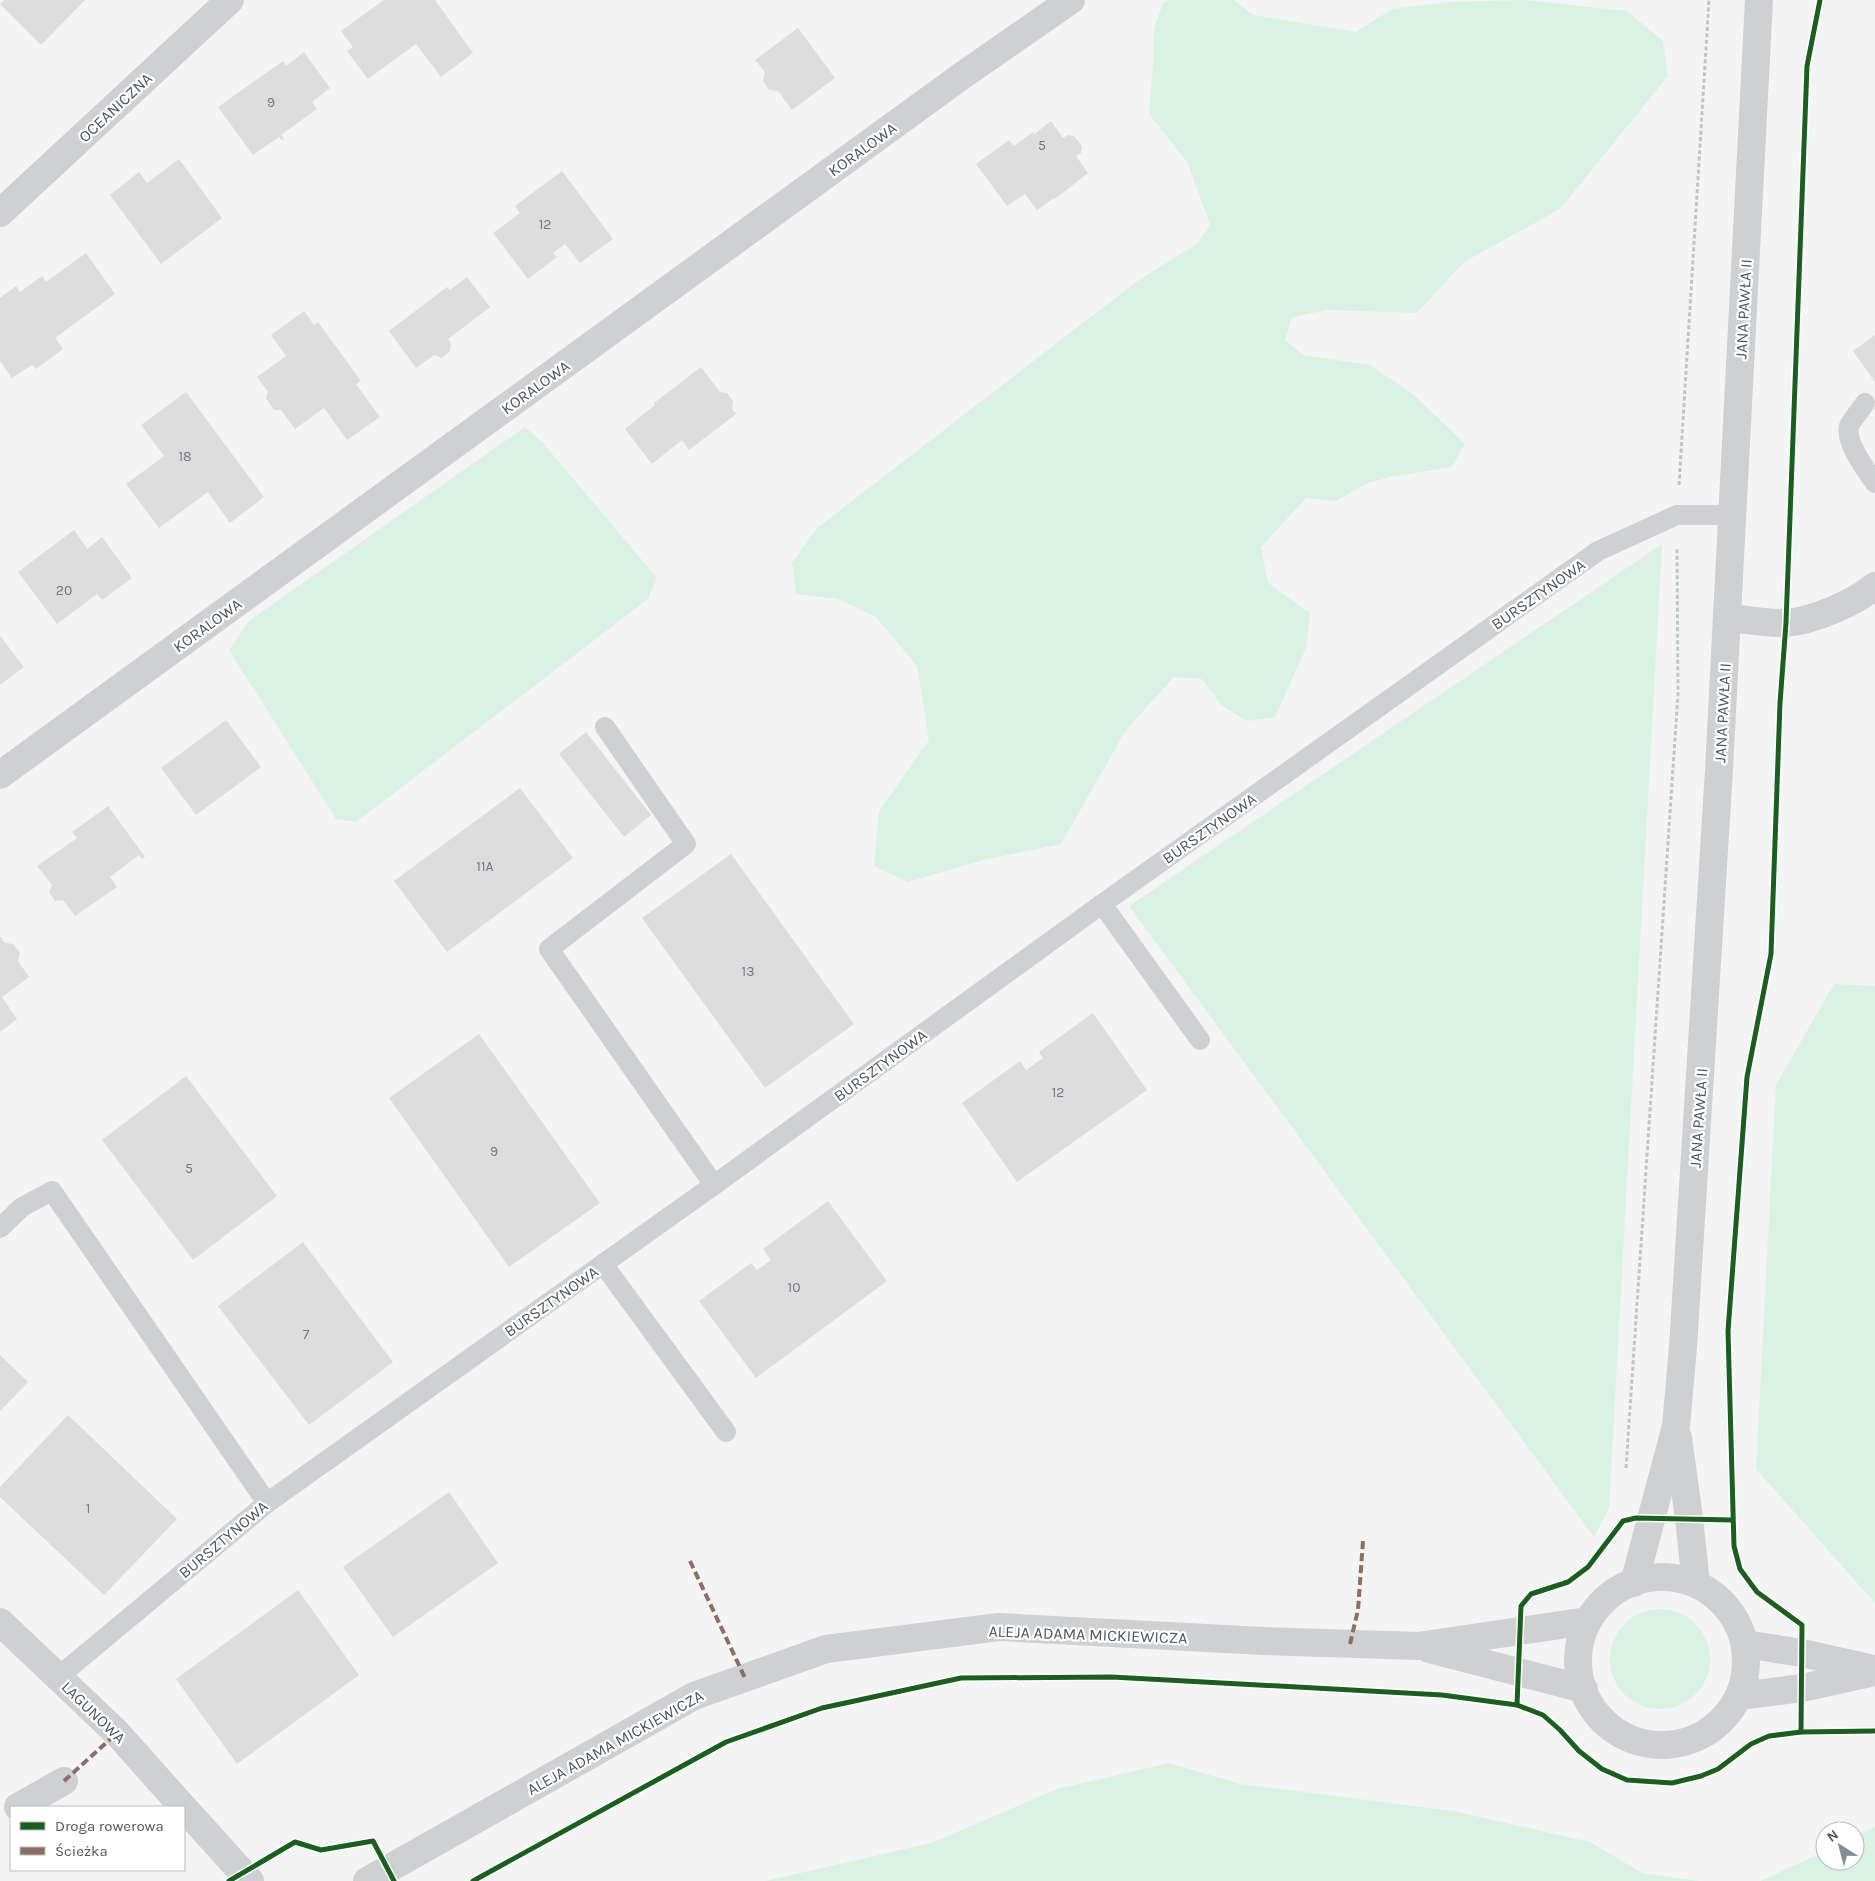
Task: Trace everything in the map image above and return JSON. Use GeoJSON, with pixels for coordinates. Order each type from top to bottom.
{"type":"FeatureCollection","features":[{"type":"Feature","properties":{"kind":"street","name":"OCEANICZNA"},"geometry":{"type":"LineString","coordinates":[[0,213],[230,0]]}},
{"type":"Feature","properties":{"kind":"street","name":"KORALOWA"},"geometry":{"type":"LineString","coordinates":[[0,776],[963,75],[1071,0]]}},
{"type":"Feature","properties":{"kind":"street","name":"JANA PAWŁA II"},"geometry":{"type":"LineString","coordinates":[[1634,1583],[1676,1426],[1698,1122],[1727,618],[1759,0]]}},
{"type":"Feature","properties":{"kind":"street"},"geometry":{"type":"LineString","coordinates":[[1727,618],[1786,623],[1829,613],[1868,592],[1875,586]]}},
{"type":"Feature","properties":{"kind":"street","name":"JANA PAWŁA II"},"geometry":{"type":"LineString","coordinates":[[1676,1426],[1696,1584]]}},
{"type":"Feature","properties":{"kind":"street"},"geometry":{"type":"LineString","coordinates":[[1670,1578],[1696,1584],[1718,1598],[1735,1618],[1745,1644],[1746,1670],[1739,1696],[1724,1718],[1702,1736],[1676,1745],[1649,1745],[1623,1736],[1602,1720],[1586,1698],[1578,1672],[1580,1644],[1588,1621],[1603,1602],[1622,1587],[1646,1579],[1670,1578]]}},
{"type":"Feature","properties":{"kind":"street","name":"ALEJA ADAMA MICKIEWICZA"},"geometry":{"type":"LineString","coordinates":[[367,1881],[694,1696],[826,1649],[999,1627],[1264,1641],[1418,1646],[1588,1621]]}},
{"type":"Feature","properties":{"kind":"street","name":"LAGUNOWA"},"geometry":{"type":"LineString","coordinates":[[0,1622],[117,1733],[182,1806]]}},
{"type":"Feature","properties":{"kind":"street"},"geometry":{"type":"LineString","coordinates":[[1745,1644],[1802,1653],[1875,1671]]}},
{"type":"Feature","properties":{"kind":"street","name":"ALEJA ADAMA MICKIEWICZA"},"geometry":{"type":"LineString","coordinates":[[1418,1646],[1584,1689]]}},
{"type":"Feature","properties":{"kind":"street"},"geometry":{"type":"LineString","coordinates":[[1739,1696],[1802,1688],[1875,1671]]}},
{"type":"Feature","properties":{"kind":"street"},"geometry":{"type":"LineString","coordinates":[[20,1806],[64,1781]]}},
{"type":"Feature","properties":{"kind":"street","name":"LAGUNOWA"},"geometry":{"type":"LineString","coordinates":[[185,1809],[250,1881]]}},
{"type":"Feature","properties":{"kind":"lane"},"geometry":{"type":"LineString","coordinates":[[1866,403],[1849,426],[1850,441],[1864,468],[1875,483]]}},
{"type":"Feature","properties":{"kind":"lane","name":"BURSZTYNOWA"},"geometry":{"type":"LineString","coordinates":[[58,1677],[267,1503],[1598,551],[1677,515],[1732,515]]}},
{"type":"Feature","properties":{"kind":"lane"},"geometry":{"type":"LineString","coordinates":[[605,727],[686,844],[549,949],[714,1185]]}},
{"type":"Feature","properties":{"kind":"lane"},"geometry":{"type":"LineString","coordinates":[[1102,904],[1200,1040]]}},
{"type":"Feature","properties":{"kind":"lane"},"geometry":{"type":"LineString","coordinates":[[0,1228],[22,1207],[52,1190],[267,1503]]}},
{"type":"Feature","properties":{"kind":"lane"},"geometry":{"type":"LineString","coordinates":[[603,1264],[726,1432]]}},
{"type":"Feature","properties":{"kind":"path"},"geometry":{"type":"LineString","coordinates":[[1626,1471],[1678,694],[1677,515],[1709,0]]}},
{"type":"Feature","properties":{"kind":"green space"},"geometry":{"type":"Polygon","coordinates":[[[1168,0],[1234,0],[1253,15],[1356,32],[1392,9],[1450,2],[1524,0],[1627,11],[1663,41],[1668,76],[1560,209],[1464,262],[1417,313],[1328,310],[1292,317],[1285,340],[1303,355],[1370,365],[1413,394],[1465,444],[1452,467],[1390,477],[1365,484],[1336,501],[1306,498],[1261,547],[1268,583],[1310,613],[1306,648],[1275,717],[1247,721],[1221,705],[1202,679],[1174,677],[1126,730],[1061,844],[983,860],[908,882],[874,866],[879,811],[929,740],[917,666],[876,617],[838,599],[796,594],[792,563],[817,528],[1136,282],[1198,243],[1210,224],[1187,162],[1149,114],[1154,29],[1163,3],[1168,0]]]}},
{"type":"Feature","properties":{"kind":"green space"},"geometry":{"type":"Polygon","coordinates":[[[525,427],[544,444],[657,578],[648,599],[356,822],[336,819],[229,650],[250,620],[525,427]]]}},
{"type":"Feature","properties":{"kind":"green space"},"geometry":{"type":"Polygon","coordinates":[[[1662,544],[1609,1508],[1594,1537],[1129,906],[1662,544]]]}},
{"type":"Feature","properties":{"kind":"green space"},"geometry":{"type":"Polygon","coordinates":[[[1834,984],[1875,986],[1875,1603],[1756,1469],[1776,1085],[1834,984]]]}},
{"type":"Feature","properties":{"kind":"green space"},"geometry":{"type":"Polygon","coordinates":[[[1660,1609],[1679,1612],[1696,1623],[1707,1640],[1710,1659],[1707,1678],[1696,1695],[1679,1706],[1660,1709],[1641,1706],[1624,1695],[1613,1678],[1610,1659],[1613,1640],[1624,1623],[1641,1612],[1660,1609]]]}},
{"type":"Feature","properties":{"kind":"green space"},"geometry":{"type":"Polygon","coordinates":[[[1169,1763],[1240,1784],[1453,1811],[1590,1842],[1642,1873],[1698,1881],[766,1881],[931,1843],[1057,1789],[1169,1763]]]}},
{"type":"Feature","properties":{"kind":"green space"},"geometry":{"type":"Polygon","coordinates":[[[1875,1827],[1875,1881],[1761,1881],[1815,1856],[1815,1871],[1865,1871],[1865,1832],[1875,1827]]]}},
{"type":"Feature","properties":{"kind":"building"},"geometry":{"type":"Polygon","coordinates":[[[5,0],[85,0],[41,45],[0,4],[5,0]]]}},
{"type":"Feature","properties":{"kind":"building"},"geometry":{"type":"Polygon","coordinates":[[[384,0],[435,0],[473,53],[441,77],[416,44],[368,79],[347,51],[353,47],[341,31],[384,0]]]}},
{"type":"Feature","properties":{"kind":"building"},"geometry":{"type":"Polygon","coordinates":[[[798,28],[835,78],[792,110],[778,91],[769,90],[763,81],[765,72],[755,60],[798,28]]]}},
{"type":"Feature","properties":{"kind":"building"},"geometry":{"type":"Polygon","coordinates":[[[304,52],[330,88],[312,102],[317,109],[281,135],[284,139],[282,140],[279,137],[253,155],[218,107],[283,61],[286,66],[304,52]]]}},
{"type":"Feature","properties":{"kind":"building"},"geometry":{"type":"Polygon","coordinates":[[[1051,121],[1063,138],[1068,135],[1074,136],[1082,146],[1081,153],[1076,156],[1088,173],[1055,199],[1037,210],[1025,194],[1007,206],[976,164],[1009,140],[1014,146],[1051,121]]]}},
{"type":"Feature","properties":{"kind":"building"},"geometry":{"type":"Polygon","coordinates":[[[179,159],[222,218],[161,264],[110,195],[139,172],[147,183],[179,159]]]}},
{"type":"Feature","properties":{"kind":"building"},"geometry":{"type":"Polygon","coordinates":[[[562,171],[613,239],[580,263],[565,244],[553,253],[557,257],[528,279],[493,233],[520,213],[515,206],[562,171]]]}},
{"type":"Feature","properties":{"kind":"building"},"geometry":{"type":"Polygon","coordinates":[[[86,253],[115,294],[55,338],[63,349],[36,369],[32,365],[12,378],[0,361],[0,298],[16,286],[20,292],[42,276],[46,282],[86,253]]]}},
{"type":"Feature","properties":{"kind":"building"},"geometry":{"type":"Polygon","coordinates":[[[467,277],[490,307],[448,339],[451,344],[450,351],[442,358],[434,355],[416,368],[389,331],[447,287],[450,290],[467,277]]]}},
{"type":"Feature","properties":{"kind":"building"},"geometry":{"type":"Polygon","coordinates":[[[304,311],[314,325],[318,322],[361,381],[356,384],[380,417],[347,440],[324,408],[295,429],[281,410],[274,410],[266,398],[268,392],[257,377],[286,356],[271,335],[304,311]]]}},
{"type":"Feature","properties":{"kind":"building"},"geometry":{"type":"Polygon","coordinates":[[[1875,335],[1875,382],[1853,351],[1875,335]]]}},
{"type":"Feature","properties":{"kind":"building"},"geometry":{"type":"Polygon","coordinates":[[[701,367],[720,392],[727,393],[733,401],[732,409],[736,414],[689,450],[682,440],[652,464],[625,429],[655,405],[654,403],[701,367]]]}},
{"type":"Feature","properties":{"kind":"building"},"geometry":{"type":"Polygon","coordinates":[[[186,392],[264,497],[230,523],[208,492],[159,528],[126,484],[164,456],[141,425],[186,392]]]}},
{"type":"Feature","properties":{"kind":"building"},"geometry":{"type":"Polygon","coordinates":[[[74,530],[87,549],[102,537],[132,578],[102,600],[97,594],[57,624],[18,572],[74,530]]]}},
{"type":"Feature","properties":{"kind":"building"},"geometry":{"type":"Polygon","coordinates":[[[0,636],[24,667],[0,685],[0,636]]]}},
{"type":"Feature","properties":{"kind":"building"},"geometry":{"type":"Polygon","coordinates":[[[226,720],[261,767],[196,815],[161,768],[226,720]]]}},
{"type":"Feature","properties":{"kind":"building"},"geometry":{"type":"Polygon","coordinates":[[[586,732],[651,815],[624,837],[559,754],[586,732]]]}},
{"type":"Feature","properties":{"kind":"building"},"geometry":{"type":"Polygon","coordinates":[[[520,788],[573,858],[447,952],[394,881],[520,788]]]}},
{"type":"Feature","properties":{"kind":"building"},"geometry":{"type":"Polygon","coordinates":[[[108,806],[145,857],[142,859],[139,855],[110,877],[117,887],[75,916],[63,900],[55,901],[49,892],[52,885],[37,866],[77,838],[72,832],[108,806]]]}},
{"type":"Feature","properties":{"kind":"building"},"geometry":{"type":"Polygon","coordinates":[[[731,854],[854,1024],[765,1088],[642,918],[731,854]]]}},
{"type":"Feature","properties":{"kind":"building"},"geometry":{"type":"Polygon","coordinates":[[[0,936],[5,943],[13,944],[20,953],[18,961],[29,977],[2,997],[17,1019],[0,1032],[0,936]]]}},
{"type":"Feature","properties":{"kind":"building"},"geometry":{"type":"Polygon","coordinates":[[[1093,1013],[1147,1090],[1017,1182],[962,1103],[1020,1061],[1026,1070],[1043,1058],[1039,1052],[1093,1013]]]}},
{"type":"Feature","properties":{"kind":"building"},"geometry":{"type":"Polygon","coordinates":[[[479,1034],[600,1203],[509,1267],[389,1098],[479,1034]]]}},
{"type":"Feature","properties":{"kind":"building"},"geometry":{"type":"Polygon","coordinates":[[[186,1076],[277,1196],[193,1260],[102,1140],[186,1076]]]}},
{"type":"Feature","properties":{"kind":"building"},"geometry":{"type":"Polygon","coordinates":[[[828,1201],[887,1281],[756,1378],[699,1301],[751,1263],[757,1270],[771,1260],[763,1249],[828,1201]]]}},
{"type":"Feature","properties":{"kind":"building"},"geometry":{"type":"Polygon","coordinates":[[[303,1242],[393,1362],[309,1425],[218,1306],[303,1242]]]}},
{"type":"Feature","properties":{"kind":"building"},"geometry":{"type":"Polygon","coordinates":[[[0,1355],[28,1382],[0,1411],[0,1355]]]}},
{"type":"Feature","properties":{"kind":"building"},"geometry":{"type":"Polygon","coordinates":[[[68,1415],[177,1519],[104,1595],[0,1497],[0,1487],[68,1415]]]}},
{"type":"Feature","properties":{"kind":"building"},"geometry":{"type":"Polygon","coordinates":[[[449,1492],[498,1563],[393,1637],[343,1567],[449,1492]]]}},
{"type":"Feature","properties":{"kind":"building"},"geometry":{"type":"Polygon","coordinates":[[[298,1590],[359,1675],[237,1764],[176,1679],[298,1590]]]}},
{"type":"Feature","properties":{"kind":"marked path"},"geometry":{"type":"LineString","coordinates":[[1350,1644],[1358,1610],[1363,1541]]}},
{"type":"Feature","properties":{"kind":"marked path"},"geometry":{"type":"LineString","coordinates":[[690,1561],[745,1678]]}},
{"type":"Feature","properties":{"kind":"marked path"},"geometry":{"type":"LineString","coordinates":[[64,1781],[117,1733]]}},
{"type":"Feature","properties":{"kind":"cycle path"},"geometry":{"type":"LineString","coordinates":[[1801,1732],[1802,1625],[1757,1592],[1740,1569],[1734,1546],[1728,1331],[1747,1077],[1771,954],[1780,703],[1786,623],[1807,66],[1820,0]]}},
{"type":"Feature","properties":{"kind":"cycle path"},"geometry":{"type":"LineString","coordinates":[[1517,1705],[1521,1606],[1531,1594],[1568,1582],[1588,1567],[1623,1521],[1636,1518],[1732,1520]]}},
{"type":"Feature","properties":{"kind":"cycle path"},"geometry":{"type":"LineString","coordinates":[[473,1881],[726,1742],[822,1708],[961,1678],[1112,1677],[1442,1695],[1517,1705],[1543,1715],[1579,1751],[1602,1769],[1627,1780],[1672,1783],[1701,1776],[1718,1769],[1751,1744],[1769,1736],[1801,1732],[1875,1731]]}},
{"type":"Feature","properties":{"kind":"cycle path"},"geometry":{"type":"LineString","coordinates":[[229,1881],[295,1842],[321,1850],[373,1841],[394,1881]]}}]}
